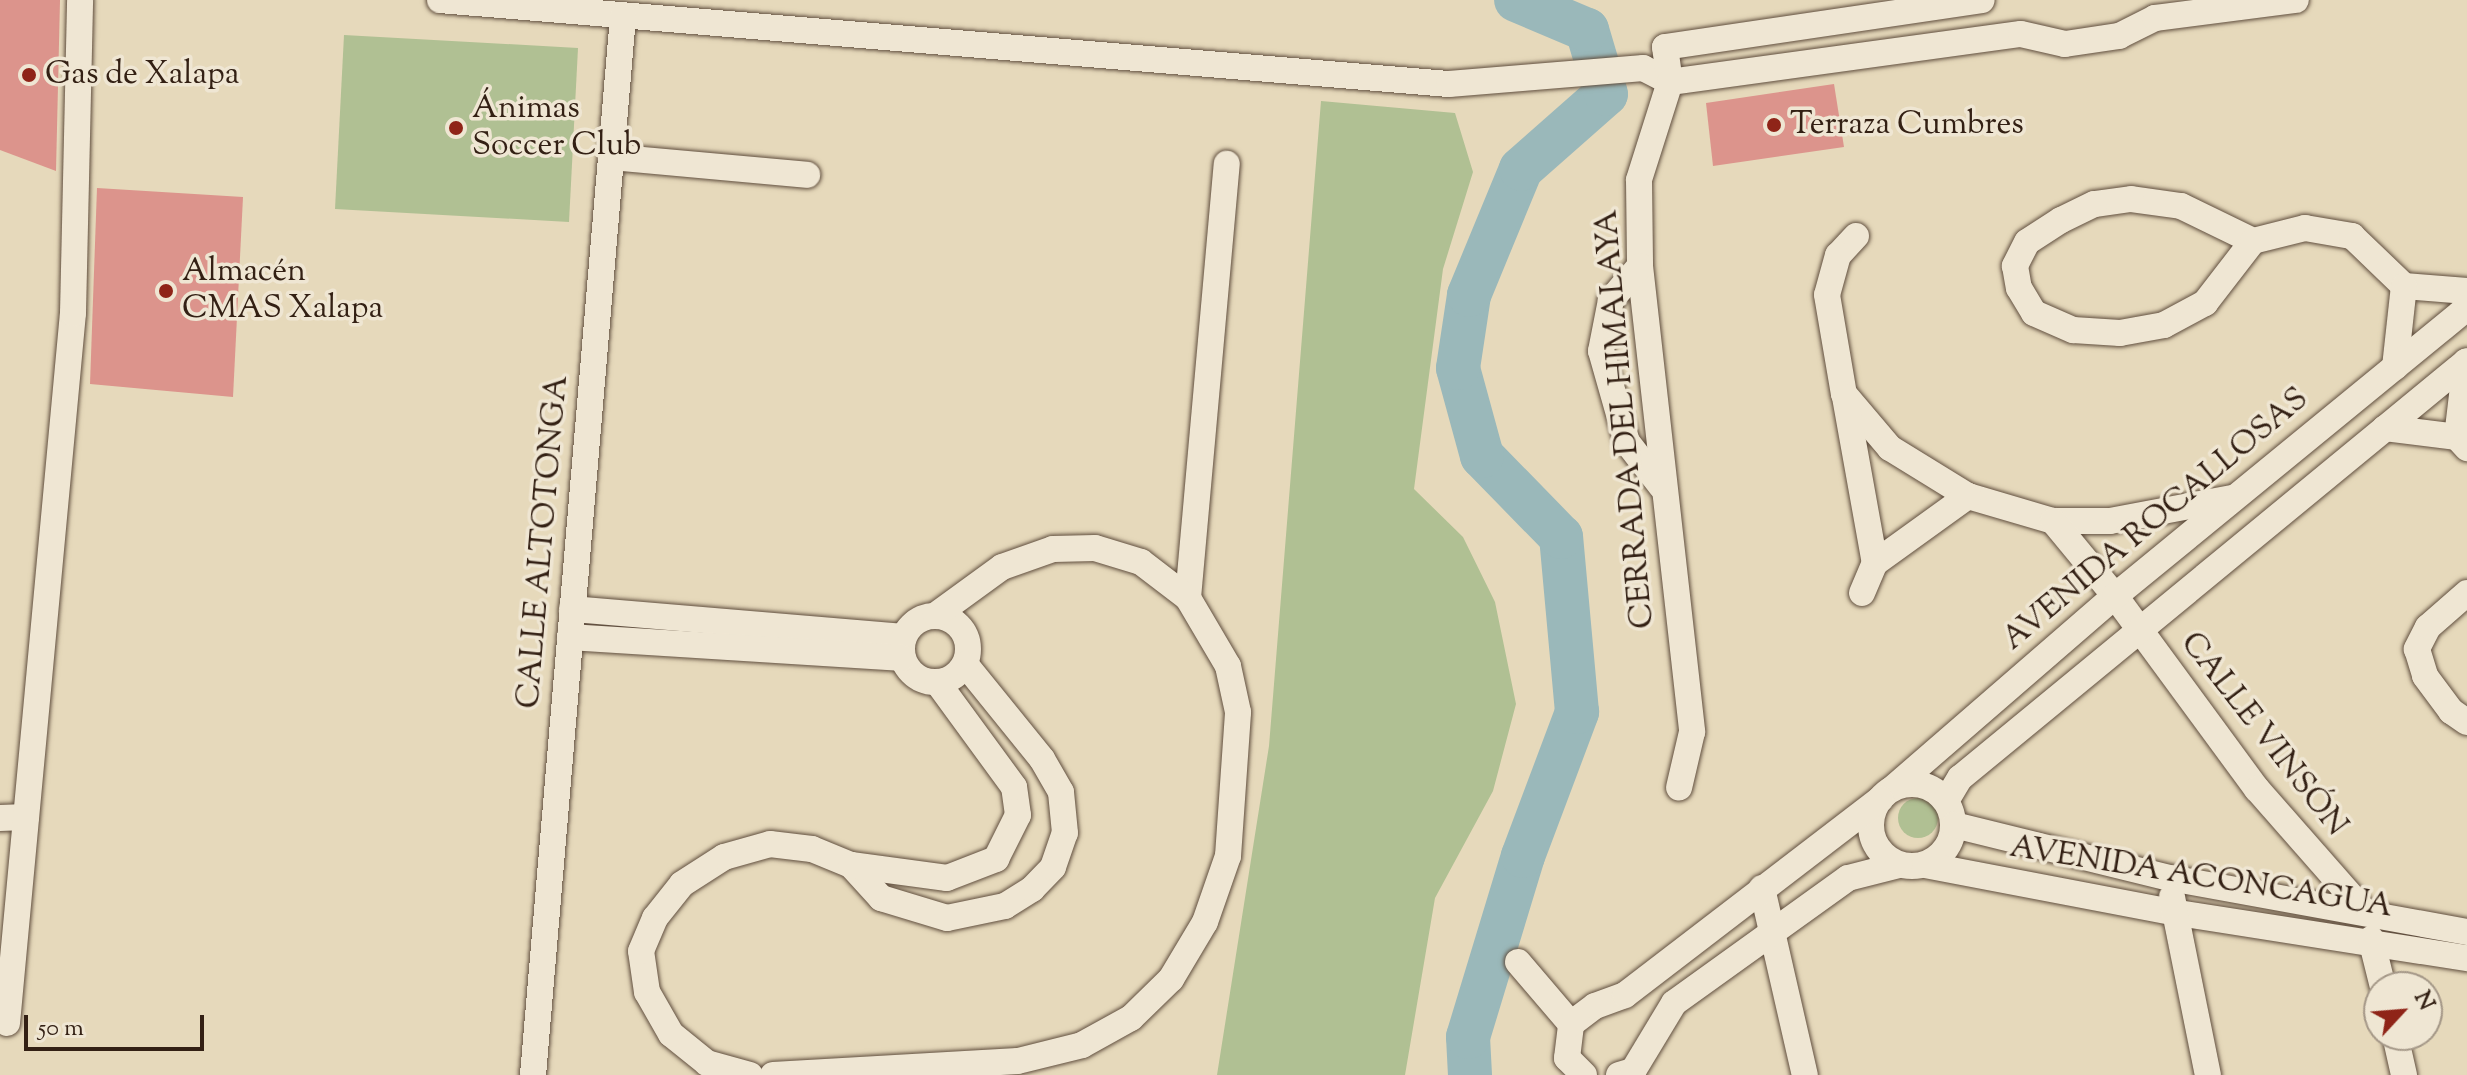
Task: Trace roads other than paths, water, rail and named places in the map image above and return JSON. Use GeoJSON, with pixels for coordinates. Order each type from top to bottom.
{"type":"FeatureCollection","features":[{"type":"Feature","properties":{"kind":"street"},"geometry":{"type":"LineString","coordinates":[[7,1023],[13,817],[73,313],[80,0]]}},
{"type":"Feature","properties":{"kind":"street"},"geometry":{"type":"LineString","coordinates":[[440,0],[1449,84],[1634,69],[1670,82],[2021,34],[2065,44],[2119,36],[2154,9],[2296,0]]}},
{"type":"Feature","properties":{"kind":"street"},"geometry":{"type":"LineString","coordinates":[[1634,69],[1665,47],[1982,0]]}},
{"type":"Feature","properties":{"kind":"street","name":"CALLE ALTOTONGA"},"geometry":{"type":"LineString","coordinates":[[533,1075],[623,16]]}},
{"type":"Feature","properties":{"kind":"street","name":"CERRADA DEL HIMALAYA"},"geometry":{"type":"LineString","coordinates":[[1665,47],[1670,82],[1639,180],[1640,266],[1661,486],[1692,732],[1679,788]]}},
{"type":"Feature","properties":{"kind":"street"},"geometry":{"type":"LineString","coordinates":[[611,157],[807,175]]}},
{"type":"Feature","properties":{"kind":"street"},"geometry":{"type":"LineString","coordinates":[[1188,598],[1227,164]]}},
{"type":"Feature","properties":{"kind":"street"},"geometry":{"type":"LineString","coordinates":[[2253,241],[2181,206],[2131,199],[2094,204],[2061,220],[2027,242],[2015,266],[2019,288],[2034,313],[2073,330],[2120,333],[2164,325],[2205,303],[2253,241],[2305,228],[2352,236],[2404,286],[2467,291]]}},
{"type":"Feature","properties":{"kind":"street"},"geometry":{"type":"LineString","coordinates":[[1856,236],[1838,255],[1827,295],[1875,563]]}},
{"type":"Feature","properties":{"kind":"street"},"geometry":{"type":"LineString","coordinates":[[1640,266],[1611,300],[1601,351],[1627,442],[1661,486]]}},
{"type":"Feature","properties":{"kind":"street"},"geometry":{"type":"LineString","coordinates":[[2395,367],[2404,286]]}},
{"type":"Feature","properties":{"kind":"street","name":"AVENIDA ROCALLOSAS"},"geometry":{"type":"LineString","coordinates":[[1571,1024],[1595,1006],[1625,995],[1886,794],[2115,596],[2467,308]]}},
{"type":"Feature","properties":{"kind":"street"},"geometry":{"type":"LineString","coordinates":[[2385,428],[2462,442],[2466,361]]}},
{"type":"Feature","properties":{"kind":"street"},"geometry":{"type":"LineString","coordinates":[[1619,1075],[1633,1071],[1674,1003],[1848,878],[1912,865],[1946,850],[1950,813],[1960,778],[2140,633],[2466,361]]}},
{"type":"Feature","properties":{"kind":"street"},"geometry":{"type":"LineString","coordinates":[[1844,394],[1890,448],[1968,496],[2053,521],[2110,521],[2235,497]]}},
{"type":"Feature","properties":{"kind":"street"},"geometry":{"type":"LineString","coordinates":[[2295,449],[2321,481]]}},
{"type":"Feature","properties":{"kind":"street"},"geometry":{"type":"LineString","coordinates":[[1862,593],[1875,563],[1968,496]]}},
{"type":"Feature","properties":{"kind":"street","name":"CALLE VINSÓN"},"geometry":{"type":"LineString","coordinates":[[2053,521],[2115,596],[2257,789],[2365,912]]}},
{"type":"Feature","properties":{"kind":"street"},"geometry":{"type":"LineString","coordinates":[[773,1075],[1018,1061],[1082,1045],[1131,1018],[1171,979],[1205,922],[1228,856],[1238,712],[1228,666],[1209,625],[1188,598],[1141,562],[1095,548],[1027,556],[973,589],[948,621]]}},
{"type":"Feature","properties":{"kind":"street"},"geometry":{"type":"LineString","coordinates":[[2467,593],[2428,627],[2417,649],[2425,676],[2451,711],[2467,722]]}},
{"type":"Feature","properties":{"kind":"street"},"geometry":{"type":"LineString","coordinates":[[572,609],[658,616],[765,637],[903,648]]}},
{"type":"Feature","properties":{"kind":"street"},"geometry":{"type":"LineString","coordinates":[[656,643],[658,616]]}},
{"type":"Feature","properties":{"kind":"street"},"geometry":{"type":"LineString","coordinates":[[916,621],[948,621],[968,645],[965,664],[949,680],[938,683],[916,677],[903,648],[916,621]]}},
{"type":"Feature","properties":{"kind":"street"},"geometry":{"type":"LineString","coordinates":[[570,637],[656,643],[765,637]]}},
{"type":"Feature","properties":{"kind":"street"},"geometry":{"type":"LineString","coordinates":[[851,865],[881,898],[947,918],[1005,906],[1053,867],[1065,833],[1061,792],[1042,759],[965,664]]}},
{"type":"Feature","properties":{"kind":"street"},"geometry":{"type":"LineString","coordinates":[[750,1075],[707,1063],[671,1034],[647,992],[641,951],[655,918],[693,877],[724,857],[770,844],[812,849],[851,865],[947,878],[996,859],[1010,839],[1018,815],[1014,787],[938,683]]}},
{"type":"Feature","properties":{"kind":"street"},"geometry":{"type":"LineString","coordinates":[[1912,865],[1887,859],[1872,837],[1871,824],[1886,794],[1916,783],[1950,813]]}},
{"type":"Feature","properties":{"kind":"street","name":"AVENIDA ACONCAGUA"},"geometry":{"type":"LineString","coordinates":[[1950,813],[2170,878],[2467,932]]}},
{"type":"Feature","properties":{"kind":"street","name":"AVENIDA ACONCAGUA"},"geometry":{"type":"LineString","coordinates":[[1912,865],[2172,912],[2371,939],[2467,958]]}},
{"type":"Feature","properties":{"kind":"street"},"geometry":{"type":"LineString","coordinates":[[2170,878],[2172,912],[2208,1075]]}},
{"type":"Feature","properties":{"kind":"street"},"geometry":{"type":"LineString","coordinates":[[1762,888],[1774,929],[1805,1075]]}},
{"type":"Feature","properties":{"kind":"street"},"geometry":{"type":"LineString","coordinates":[[2371,939],[2379,971]]}},
{"type":"Feature","properties":{"kind":"street"},"geometry":{"type":"LineString","coordinates":[[1518,962],[1571,1024],[1567,1058],[1584,1075]]}},
{"type":"Feature","properties":{"kind":"street"},"geometry":{"type":"LineString","coordinates":[[2399,1051],[2404,1075]]}},
{"type":"Feature","properties":{"kind":"waterway"},"geometry":{"type":"LineString","coordinates":[[1470,1075],[1468,1037],[1523,856],[1577,712],[1561,537],[1482,456],[1458,368],[1469,295],[1521,169],[1606,94],[1587,30],[1516,0]]}},
{"type":"Feature","properties":{"kind":"place","name":"Gas de Xalapa"},"geometry":{"type":"Point","coordinates":[29,75]}},
{"type":"Feature","properties":{"kind":"place","name":"Terraza Cumbres"},"geometry":{"type":"Point","coordinates":[1774,125]}},
{"type":"Feature","properties":{"kind":"place","name":"Ánimas Soccer Club"},"geometry":{"type":"Point","coordinates":[456,128]}},
{"type":"Feature","properties":{"kind":"place","name":"Almacén CMAS Xalapa"},"geometry":{"type":"Point","coordinates":[166,291]}}]}
